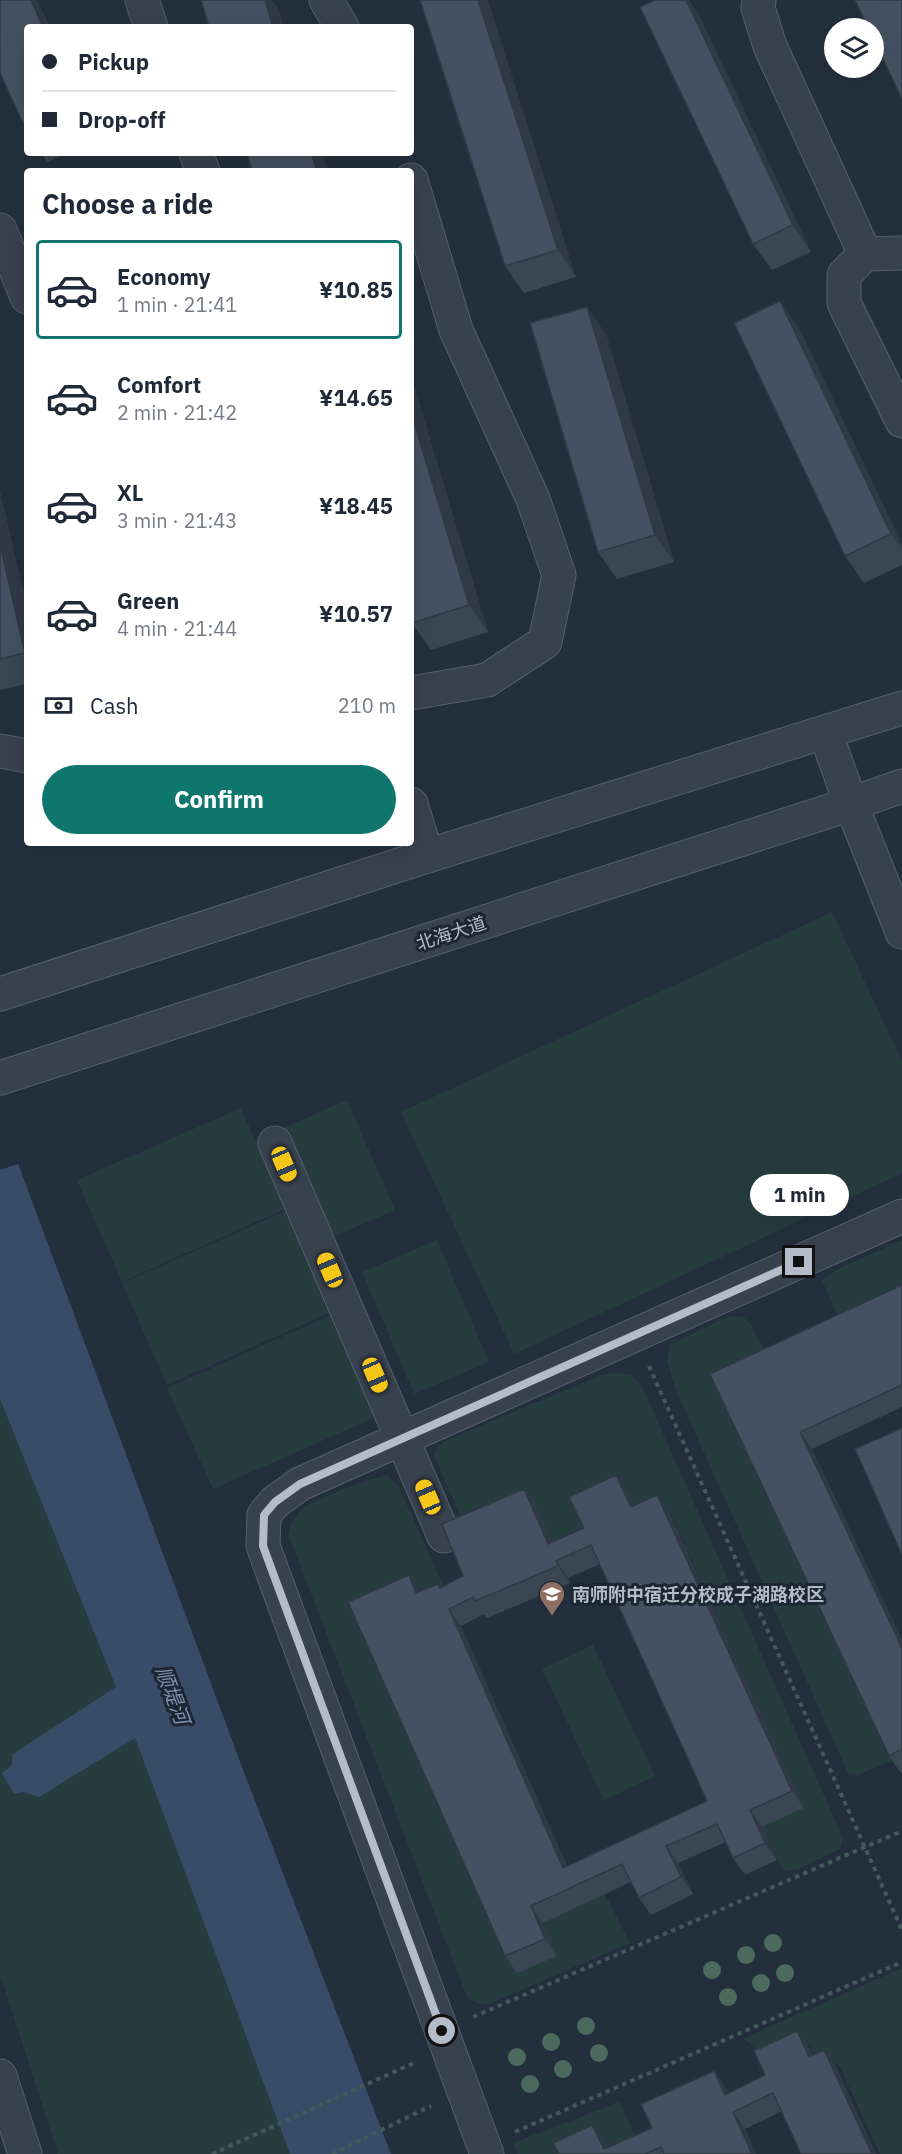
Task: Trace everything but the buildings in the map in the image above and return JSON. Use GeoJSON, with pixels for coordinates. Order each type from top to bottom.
{"type":"FeatureCollection","features":[{"type":"Feature","properties":{"kind":"street"},"geometry":{"type":"LineString","coordinates":[[142,0],[150,24]]}},
{"type":"Feature","properties":{"kind":"street"},"geometry":{"type":"LineString","coordinates":[[326,0],[340,24]]}},
{"type":"Feature","properties":{"kind":"street"},"geometry":{"type":"LineString","coordinates":[[759,0],[758,8],[770,46],[865,254]]}},
{"type":"Feature","properties":{"kind":"street"},"geometry":{"type":"LineString","coordinates":[[414,190],[456,330],[489,398],[533,499],[559,575],[546,642],[487,680],[414,692]]}},
{"type":"Feature","properties":{"kind":"street"},"geometry":{"type":"LineString","coordinates":[[0,230],[24,290]]}},
{"type":"Feature","properties":{"kind":"street"},"geometry":{"type":"LineString","coordinates":[[902,253],[865,254],[844,275],[844,303],[902,421]]}},
{"type":"Feature","properties":{"kind":"street"},"geometry":{"type":"LineString","coordinates":[[0,994],[427,856],[902,708]]}},
{"type":"Feature","properties":{"kind":"street"},"geometry":{"type":"LineString","coordinates":[[825,732],[902,932]]}},
{"type":"Feature","properties":{"kind":"street"},"geometry":{"type":"LineString","coordinates":[[0,751],[24,755]]}},
{"type":"Feature","properties":{"kind":"street","name":"北海大道"},"geometry":{"type":"LineString","coordinates":[[9,1075],[902,786]]}},
{"type":"Feature","properties":{"kind":"street"},"geometry":{"type":"LineString","coordinates":[[414,814],[427,856]]}},
{"type":"Feature","properties":{"kind":"street"},"geometry":{"type":"LineString","coordinates":[[275,1143],[444,1536]]}},
{"type":"Feature","properties":{"kind":"street"},"geometry":{"type":"LineString","coordinates":[[486,2150],[263,1546],[264,1515],[275,1502],[300,1484],[902,1215]]}},
{"type":"Feature","properties":{"kind":"street"},"geometry":{"type":"LineString","coordinates":[[0,2076],[25,2154]]}},
{"type":"Feature","properties":{"kind":"path"},"geometry":{"type":"LineString","coordinates":[[635,1335],[902,1930]]}},
{"type":"Feature","properties":{"kind":"path"},"geometry":{"type":"LineString","coordinates":[[442,2031],[902,1831]]}},
{"type":"Feature","properties":{"kind":"path"},"geometry":{"type":"LineString","coordinates":[[486,2150],[902,1962]]}},
{"type":"Feature","properties":{"kind":"path"},"geometry":{"type":"LineString","coordinates":[[212,2154],[394,2072]]}},
{"type":"Feature","properties":{"kind":"path"},"geometry":{"type":"LineString","coordinates":[[332,2154],[412,2116]]}},
{"type":"Feature","properties":{"kind":"green space"},"geometry":{"type":"Polygon","coordinates":[[[832,912],[902,1061],[902,1173],[514,1354],[401,1112],[832,912]]]}},
{"type":"Feature","properties":{"kind":"green space"},"geometry":{"type":"Polygon","coordinates":[[[347,1100],[395,1210],[328,1239],[279,1130],[347,1100]]]}},
{"type":"Feature","properties":{"kind":"green space"},"geometry":{"type":"Polygon","coordinates":[[[241,1108],[285,1209],[122,1282],[77,1180],[241,1108]]]}},
{"type":"Feature","properties":{"kind":"green space"},"geometry":{"type":"Polygon","coordinates":[[[286,1211],[331,1312],[167,1385],[122,1283],[286,1211]]]}},
{"type":"Feature","properties":{"kind":"green space"},"geometry":{"type":"Polygon","coordinates":[[[437,1240],[489,1362],[414,1394],[362,1272],[437,1240]]]}},
{"type":"Feature","properties":{"kind":"green space"},"geometry":{"type":"Polygon","coordinates":[[[902,1240],[902,1308],[846,1334],[822,1280],[836,1270],[902,1240]]]}},
{"type":"Feature","properties":{"kind":"green space"},"geometry":{"type":"Polygon","coordinates":[[[331,1315],[376,1417],[213,1489],[167,1388],[331,1315]]]}},
{"type":"Feature","properties":{"kind":"green space"},"geometry":{"type":"Polygon","coordinates":[[[729,1316],[744,1317],[752,1327],[773,1368],[895,1759],[858,1775],[848,1773],[675,1388],[667,1361],[669,1345],[729,1316]]]}},
{"type":"Feature","properties":{"kind":"green space"},"geometry":{"type":"Polygon","coordinates":[[[616,1373],[631,1375],[641,1384],[843,1838],[840,1849],[797,1870],[783,1870],[762,1827],[804,1808],[670,1512],[643,1524],[628,1493],[596,1546],[560,1561],[469,1535],[433,1454],[443,1442],[601,1375],[616,1373]]]}},
{"type":"Feature","properties":{"kind":"green space"},"geometry":{"type":"Polygon","coordinates":[[[0,1399],[116,1687],[290,2154],[58,2154],[0,1974],[0,1399]]]}},
{"type":"Feature","properties":{"kind":"green space"},"geometry":{"type":"Polygon","coordinates":[[[387,1475],[398,1485],[450,1601],[361,1619],[557,1956],[543,1923],[605,1894],[630,1943],[489,2004],[478,2004],[467,1997],[288,1534],[294,1518],[306,1506],[342,1490],[387,1475]]]}},
{"type":"Feature","properties":{"kind":"green space"},"geometry":{"type":"Polygon","coordinates":[[[593,1645],[655,1776],[604,1800],[542,1669],[593,1645]]]}},
{"type":"Feature","properties":{"kind":"green space"},"geometry":{"type":"Polygon","coordinates":[[[902,1968],[902,2154],[880,2154],[838,2063],[822,2071],[810,2045],[759,2068],[756,2050],[742,2039],[902,1968]]]}},
{"type":"Feature","properties":{"kind":"green space"},"geometry":{"type":"Polygon","coordinates":[[[619,2102],[641,2148],[578,2154],[517,2154],[513,2143],[619,2102]]]}},
{"type":"Feature","properties":{"kind":"water","name":"顺堤河"},"geometry":{"type":"Polygon","coordinates":[[[0,1115],[245,1775],[391,2154],[290,2154],[135,1738],[39,1797],[23,1792],[14,1794],[2,1773],[12,1765],[13,1754],[116,1687],[0,1399],[0,1115]]]}},
{"type":"Feature","properties":{"kind":"pier"},"geometry":{"type":"Polygon","coordinates":[[[0,1112],[3,1114],[21,1163],[0,1170],[0,1112]]]}},
{"type":"Feature","properties":{"kind":"place","name":"南师附中宿迁分校成子湖路校区"},"geometry":{"type":"Point","coordinates":[552,1617]}},
{"type":"Feature","properties":{"kind":"route"},"geometry":{"type":"LineString","coordinates":[[442,2031],[263,1546],[264,1515],[275,1502],[300,1484],[799,1262]]}}]}
